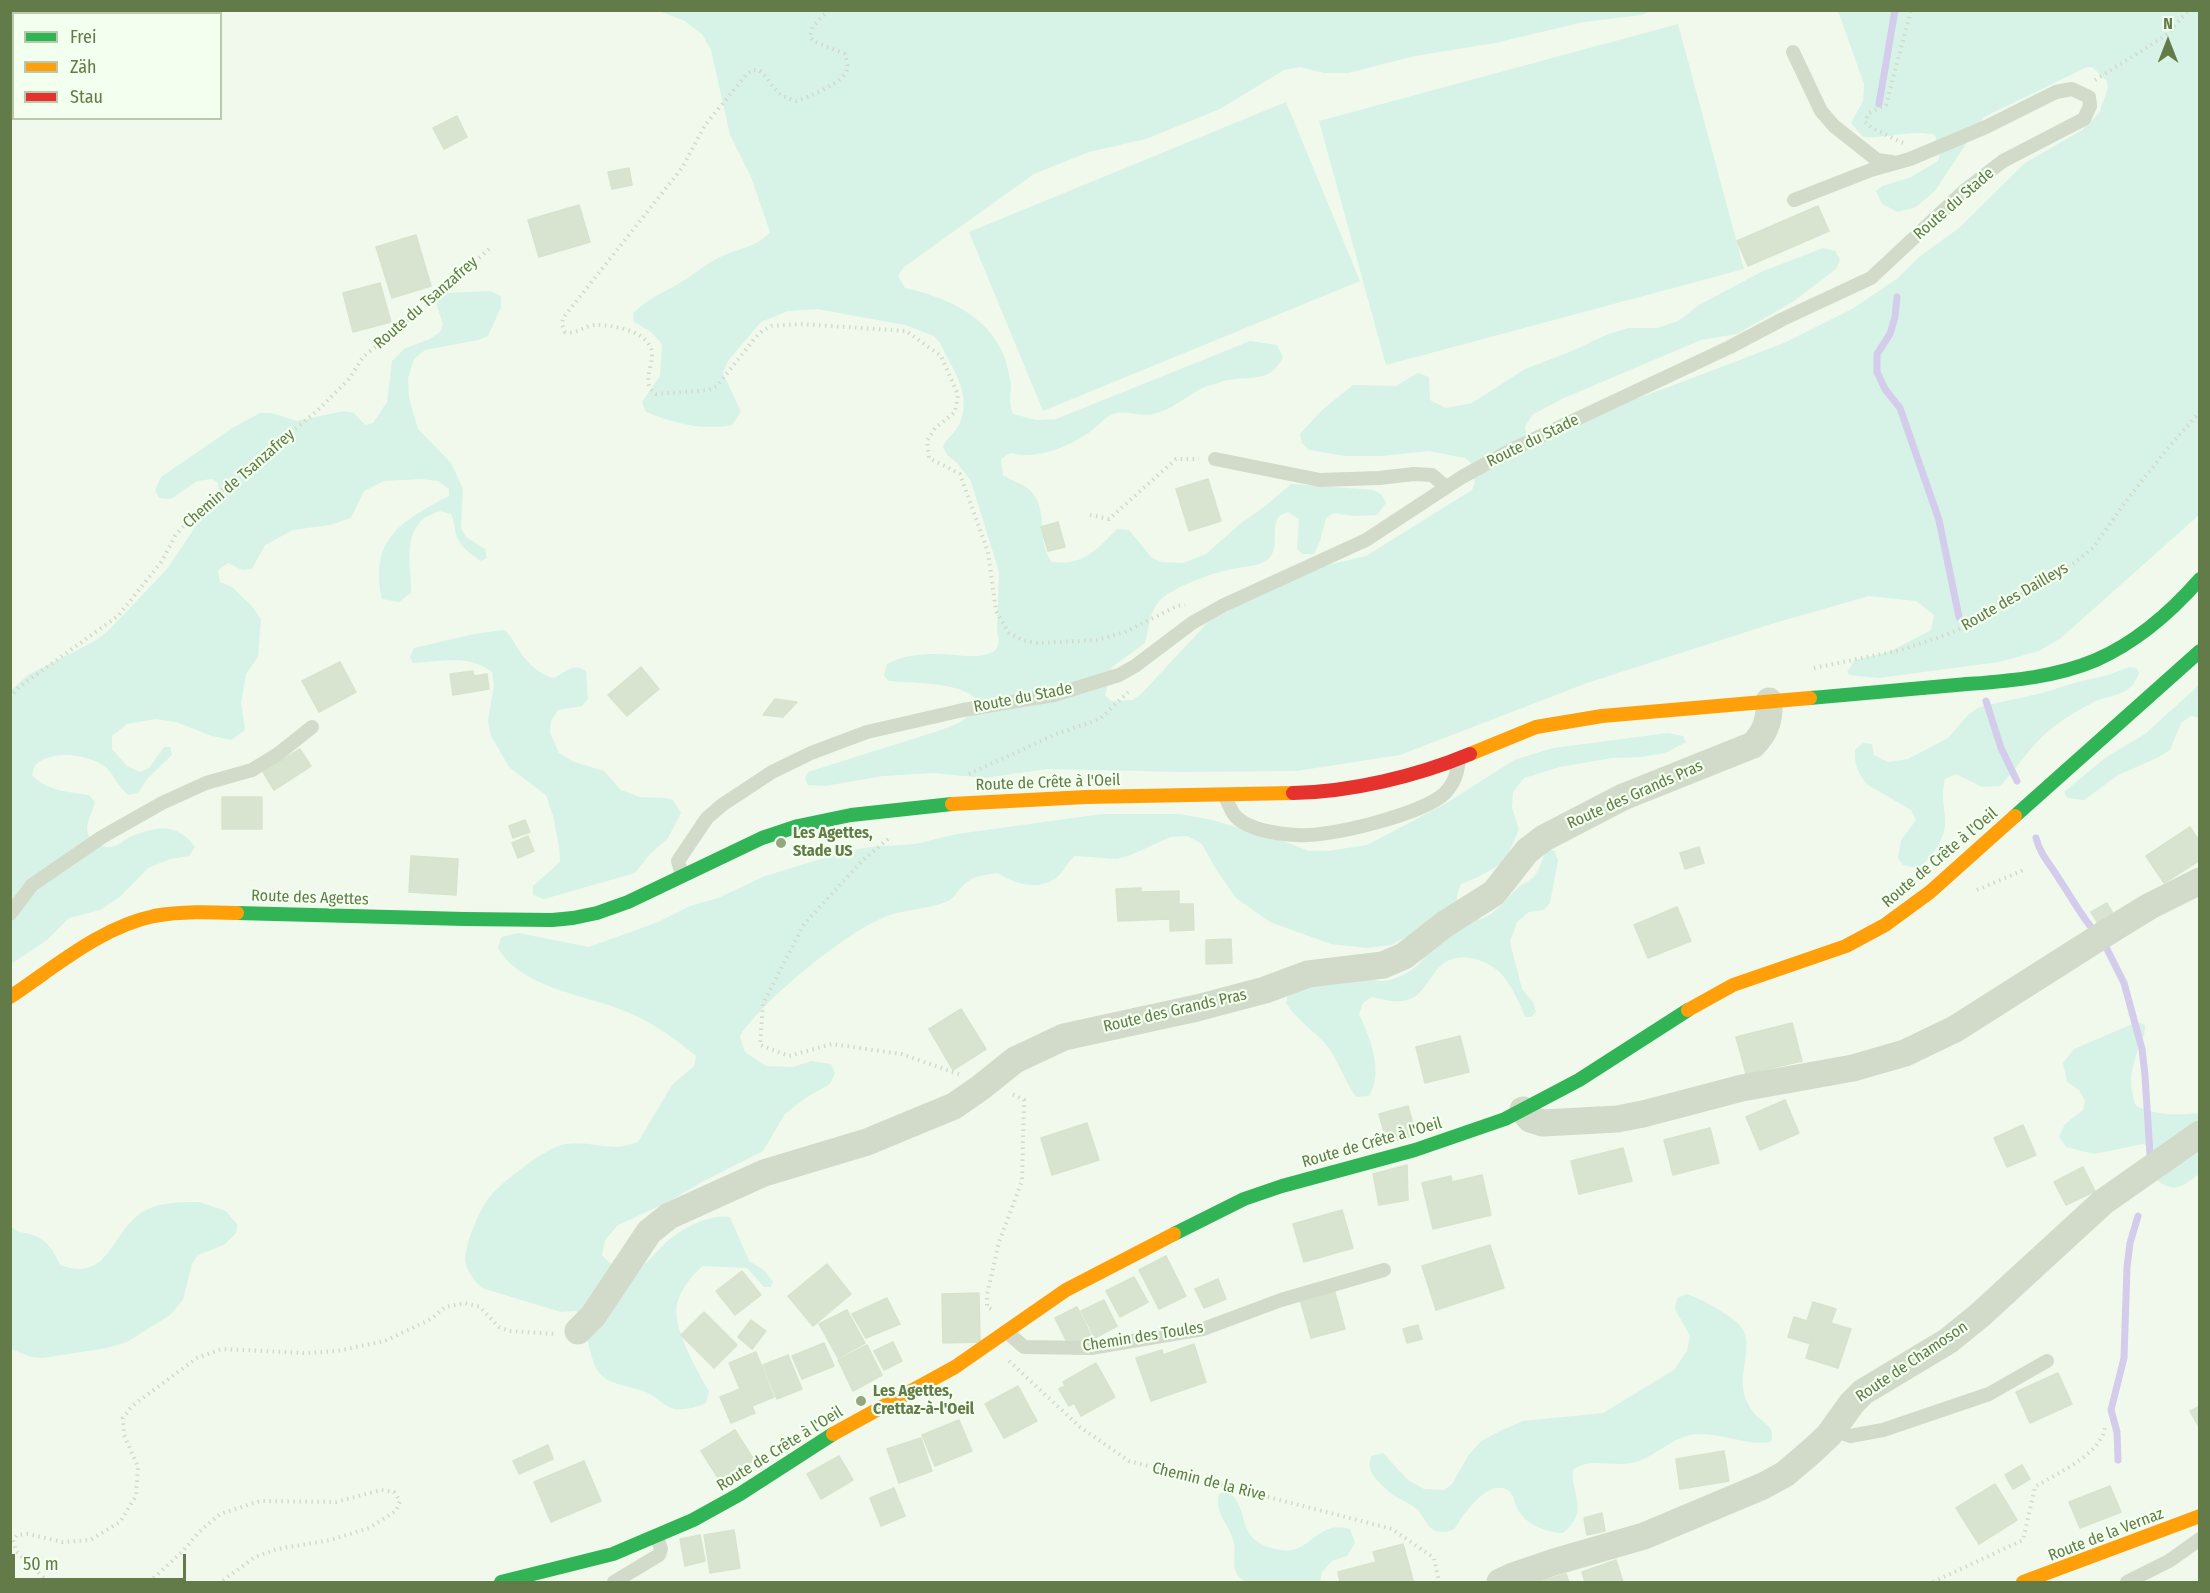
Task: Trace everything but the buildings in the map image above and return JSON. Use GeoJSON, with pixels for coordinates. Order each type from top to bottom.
{"type":"FeatureCollection","features":[{"type":"Feature","properties":{"kind":"street","name":"Route de Crête à l'Oeil"},"geometry":{"type":"LineString","coordinates":[[628,902],[762,838],[798,826],[850,815],[928,805],[1086,797],[1298,793],[1363,786],[1407,776],[1459,759],[1522,731],[1551,723],[1602,716],[2002,681],[2058,673],[2081,666],[2120,648],[2169,611],[2199,579]]}},
{"type":"Feature","properties":{"kind":"street","name":"Route de Crête à l'Oeil"},"geometry":{"type":"LineString","coordinates":[[501,1582],[598,1559],[657,1537],[723,1503],[826,1438],[937,1378],[991,1344],[1066,1290],[1212,1214],[1244,1199],[1315,1176],[1415,1150],[1490,1125],[1523,1110],[1599,1067],[1665,1022],[1705,999],[1733,985],[1846,946],[1884,926],[1939,884],[2199,651]]}},
{"type":"Feature","properties":{"kind":"street","name":"Route des Grands Pras"},"geometry":{"type":"LineString","coordinates":[[578,1331],[593,1316],[649,1232],[669,1216],[764,1173],[867,1142],[997,1088],[1015,1060],[1064,1037],[1197,1008],[1265,990],[1308,974],[1383,965],[1404,956],[1445,924],[1494,893],[1527,851],[1544,838],[1623,797],[1752,745],[1761,737],[1767,726],[1769,701]]}},
{"type":"Feature","properties":{"kind":"street"},"geometry":{"type":"LineString","coordinates":[[1523,1110],[1530,1119],[1543,1123],[1617,1119],[1742,1089],[1853,1068],[1905,1053],[1955,1029],[2150,906],[2199,881]]}},
{"type":"Feature","properties":{"kind":"street","name":"Route des Agettes"},"geometry":{"type":"LineString","coordinates":[[10,997],[92,943],[142,919],[168,914],[193,912],[552,920],[585,916],[628,902]]}},
{"type":"Feature","properties":{"kind":"street","name":"Route de Chamoson"},"geometry":{"type":"LineString","coordinates":[[1500,1582],[1554,1562],[1644,1536],[1763,1486],[1797,1465],[1833,1430],[1852,1402],[1863,1392],[1914,1363],[1954,1336],[2046,1256],[2103,1202],[2199,1134]]}},
{"type":"Feature","properties":{"kind":"street","name":"Route de la Vernaz"},"geometry":{"type":"LineString","coordinates":[[2023,1582],[2130,1544],[2199,1516]]}},
{"type":"Feature","properties":{"kind":"lane"},"geometry":{"type":"LineString","coordinates":[[1793,52],[1821,111],[1834,126],[1877,160],[1897,163]]}},
{"type":"Feature","properties":{"kind":"lane"},"geometry":{"type":"LineString","coordinates":[[1794,200],[1871,170],[1897,163],[1986,127],[2056,92],[2072,89],[2076,91]]}},
{"type":"Feature","properties":{"kind":"lane","name":"Route du Stade"},"geometry":{"type":"LineString","coordinates":[[682,875],[678,861],[707,818],[722,805],[772,772],[811,753],[867,732],[963,710],[1053,695],[1119,675],[1135,666],[1192,623],[1366,540],[1446,487],[1515,448],[1871,278],[1964,191],[2003,161],[2084,119],[2090,106],[2089,97],[2076,91]]}},
{"type":"Feature","properties":{"kind":"lane"},"geometry":{"type":"LineString","coordinates":[[1215,459],[1320,480],[1414,474],[1432,476],[1446,487]]}},
{"type":"Feature","properties":{"kind":"lane"},"geometry":{"type":"LineString","coordinates":[[10,914],[32,885],[102,837],[162,803],[206,783],[252,770],[278,754],[312,727]]}},
{"type":"Feature","properties":{"kind":"lane"},"geometry":{"type":"LineString","coordinates":[[1224,795],[1235,816],[1257,829],[1298,836],[1338,831],[1414,811],[1444,794],[1456,777],[1459,759]]}},
{"type":"Feature","properties":{"kind":"lane","name":"Chemin des Toules"},"geometry":{"type":"LineString","coordinates":[[1007,1332],[1024,1347],[1091,1348],[1203,1329],[1281,1300],[1384,1270]]}},
{"type":"Feature","properties":{"kind":"lane"},"geometry":{"type":"LineString","coordinates":[[1833,1430],[1850,1436],[1883,1430],[1989,1394],[2047,1362]]}},
{"type":"Feature","properties":{"kind":"lane"},"geometry":{"type":"LineString","coordinates":[[614,1582],[659,1555],[661,1549],[657,1537]]}},
{"type":"Feature","properties":{"kind":"lane"},"geometry":{"type":"LineString","coordinates":[[2127,1582],[2169,1561],[2199,1539]]}},
{"type":"Feature","properties":{"kind":"path"},"geometry":{"type":"LineString","coordinates":[[829,10],[813,26],[810,36],[813,41],[845,54],[848,68],[846,72],[838,81],[812,96],[796,101],[777,93],[759,70],[752,70],[747,74],[705,125],[682,168],[563,318],[562,324],[565,332],[571,334],[595,325],[624,329],[645,338],[651,348],[652,356],[648,384],[656,394],[709,390],[717,386],[754,338],[772,326],[800,324],[906,331],[941,356],[958,394],[955,412],[935,428],[927,441],[929,458],[960,474],[988,552],[996,611],[1010,633],[1022,640],[1037,643],[1098,640],[1125,632],[1177,606],[1188,604],[1196,606],[1208,614]]}},
{"type":"Feature","properties":{"kind":"path"},"geometry":{"type":"LineString","coordinates":[[1911,10],[1886,105],[1869,113],[1865,122],[1872,128],[1898,139],[1918,155]]}},
{"type":"Feature","properties":{"kind":"path"},"geometry":{"type":"LineString","coordinates":[[2076,91],[2165,36],[2189,10]]}},
{"type":"Feature","properties":{"kind":"path","name":"Route du Tsanzafrey"},"geometry":{"type":"LineString","coordinates":[[363,357],[489,249]]}},
{"type":"Feature","properties":{"kind":"path","name":"Chemin de Tsanzafrey"},"geometry":{"type":"LineString","coordinates":[[10,698],[19,687],[118,616],[162,561],[175,536],[195,513],[318,410],[349,379],[363,357]]}},
{"type":"Feature","properties":{"kind":"path","name":"Route des Dailleys"},"geometry":{"type":"LineString","coordinates":[[1811,669],[1901,651],[1952,633],[2062,572],[2093,548],[2139,484],[2199,412]]}},
{"type":"Feature","properties":{"kind":"path"},"geometry":{"type":"LineString","coordinates":[[1090,514],[1109,519],[1176,459],[1215,459]]}},
{"type":"Feature","properties":{"kind":"path"},"geometry":{"type":"LineString","coordinates":[[963,777],[1056,734],[1100,719],[1135,686]]}},
{"type":"Feature","properties":{"kind":"path"},"geometry":{"type":"LineString","coordinates":[[895,833],[862,861],[804,924],[764,1004],[760,1045],[789,1056],[832,1044],[901,1054],[997,1088],[1024,1101],[1022,1181],[999,1242],[987,1295],[987,1306],[993,1311]]}},
{"type":"Feature","properties":{"kind":"path"},"geometry":{"type":"LineString","coordinates":[[48,1582],[16,1551],[13,1540],[17,1535],[28,1534],[62,1542],[90,1540],[120,1522],[136,1496],[138,1467],[124,1435],[123,1418],[132,1406],[197,1358],[222,1349],[305,1353],[337,1351],[385,1341],[431,1319],[445,1307],[465,1303],[480,1307],[499,1327],[509,1331],[558,1335],[578,1331]]}},
{"type":"Feature","properties":{"kind":"path","name":"Chemin de la Rive"},"geometry":{"type":"LineString","coordinates":[[991,1344],[1080,1427],[1129,1461],[1392,1529],[1434,1558],[1439,1582]]}},
{"type":"Feature","properties":{"kind":"path"},"geometry":{"type":"LineString","coordinates":[[1933,1582],[2023,1540],[2035,1487],[2092,1451],[2104,1435],[2105,1426]]}},
{"type":"Feature","properties":{"kind":"path"},"geometry":{"type":"LineString","coordinates":[[149,1582],[220,1514],[260,1500],[336,1502],[381,1490],[394,1492],[400,1501],[396,1511],[369,1528],[330,1540],[277,1549],[255,1557],[221,1582]]}},
{"type":"Feature","properties":{"kind":"green space"},"geometry":{"type":"Polygon","coordinates":[[[658,11],[1650,11],[1642,15],[1584,22],[1495,43],[1415,56],[1348,73],[1324,73],[1300,67],[1284,70],[1220,109],[1146,139],[1089,152],[1034,174],[904,267],[898,276],[905,288],[950,302],[964,310],[988,330],[1006,361],[1011,384],[1010,404],[1013,414],[1037,420],[1056,419],[1250,341],[1277,345],[1283,357],[1271,372],[1265,375],[1233,379],[1205,387],[1173,406],[1153,414],[1113,414],[1082,437],[1063,447],[1031,455],[1010,453],[1001,459],[1003,475],[1031,491],[1040,507],[1044,545],[1052,562],[1063,563],[1089,555],[1117,529],[1129,530],[1152,558],[1162,562],[1183,563],[1206,554],[1291,484],[1374,490],[1382,495],[1386,503],[1377,515],[1354,516],[1334,513],[1326,518],[1314,554],[1302,554],[1297,549],[1299,519],[1288,512],[1278,518],[1275,525],[1274,548],[1264,562],[1209,575],[1167,594],[1153,611],[1145,643],[1112,667],[1105,695],[1111,701],[1133,700],[1142,693],[1209,621],[1266,590],[1319,567],[1366,556],[1472,490],[1475,483],[1472,464],[1465,458],[1429,451],[1381,456],[1345,456],[1309,450],[1302,443],[1300,434],[1322,410],[1353,385],[1396,386],[1418,373],[1429,377],[1430,400],[1446,408],[1472,403],[1525,369],[1606,335],[1628,328],[1657,328],[1678,321],[1699,305],[1761,272],[1823,248],[1835,251],[1840,260],[1836,269],[1794,301],[1737,334],[1701,340],[1564,398],[1532,415],[1525,427],[1527,438],[1784,343],[1852,309],[1898,278],[1919,257],[1959,228],[2025,163],[2082,130],[2099,113],[2108,88],[2107,81],[2092,67],[2087,67],[1984,117],[1935,191],[1916,207],[1898,212],[1882,204],[1876,191],[1882,186],[1911,177],[1938,161],[1940,154],[1935,135],[1917,133],[1863,137],[1851,123],[1863,101],[1864,84],[1838,11],[2199,11],[2199,515],[2061,638],[2039,651],[1999,662],[1878,678],[1849,675],[1847,672],[1855,660],[1889,652],[1931,630],[1934,615],[1916,601],[1869,596],[1771,624],[1587,683],[1400,755],[1296,771],[1183,772],[1048,769],[984,778],[934,773],[883,776],[825,786],[808,785],[805,778],[808,772],[941,730],[967,717],[977,700],[970,694],[936,684],[889,681],[884,676],[887,664],[905,657],[930,654],[975,656],[996,650],[999,642],[997,629],[999,572],[971,481],[957,463],[947,455],[943,447],[960,423],[964,402],[955,373],[934,336],[905,325],[817,309],[788,311],[761,322],[728,361],[723,373],[741,412],[732,425],[710,427],[688,425],[646,412],[642,402],[660,376],[662,344],[651,332],[634,322],[633,313],[712,261],[759,242],[770,232],[751,177],[730,135],[711,50],[702,34],[683,20],[658,11]]]}},
{"type":"Feature","properties":{"kind":"green space"},"geometry":{"type":"Polygon","coordinates":[[[1678,24],[1744,269],[1386,365],[1319,121],[1678,24]]]}},
{"type":"Feature","properties":{"kind":"green space"},"geometry":{"type":"Polygon","coordinates":[[[1286,102],[1360,281],[1043,411],[969,232],[1286,102]]]}},
{"type":"Feature","properties":{"kind":"green space"},"geometry":{"type":"Polygon","coordinates":[[[490,291],[501,296],[501,307],[488,336],[425,350],[414,359],[408,378],[409,398],[418,429],[451,463],[463,489],[461,528],[466,537],[485,549],[487,558],[481,561],[464,548],[457,537],[451,514],[439,511],[422,520],[412,536],[409,555],[411,593],[399,602],[382,599],[379,578],[380,561],[385,546],[404,523],[449,496],[449,489],[438,481],[421,479],[384,481],[364,491],[351,518],[330,525],[293,530],[265,545],[252,569],[242,570],[228,563],[218,570],[220,582],[232,587],[251,605],[261,619],[258,657],[246,674],[241,703],[245,730],[231,740],[212,736],[176,722],[155,719],[127,724],[112,736],[112,749],[127,766],[140,772],[149,768],[164,747],[170,747],[172,755],[147,779],[138,793],[128,795],[110,772],[98,762],[72,755],[46,758],[35,765],[32,775],[51,788],[89,795],[95,802],[87,829],[89,837],[99,845],[111,847],[132,836],[151,830],[167,829],[181,834],[195,847],[189,856],[170,859],[148,868],[121,896],[100,910],[69,918],[47,940],[11,964],[11,690],[28,675],[95,641],[110,629],[167,569],[200,520],[215,509],[220,501],[218,483],[212,479],[197,481],[171,499],[159,498],[155,490],[161,477],[234,427],[260,413],[271,413],[297,421],[344,411],[354,413],[365,425],[373,423],[387,402],[392,361],[405,348],[428,340],[440,332],[443,324],[436,303],[437,297],[444,293],[490,291]]]}},
{"type":"Feature","properties":{"kind":"green space"},"geometry":{"type":"Polygon","coordinates":[[[503,630],[529,663],[543,674],[554,678],[577,667],[586,671],[588,699],[582,706],[558,710],[551,721],[550,733],[559,753],[574,762],[604,771],[621,790],[640,797],[673,800],[681,813],[668,838],[650,854],[635,873],[544,899],[533,895],[533,886],[560,862],[559,846],[546,795],[509,767],[491,736],[488,721],[494,685],[492,672],[473,662],[444,660],[413,663],[410,657],[414,648],[474,634],[503,630]]]}},
{"type":"Feature","properties":{"kind":"green space"},"geometry":{"type":"Polygon","coordinates":[[[2129,667],[2137,668],[2139,673],[2131,687],[2120,694],[2092,703],[2057,724],[2034,745],[2000,786],[1982,787],[1956,774],[1945,779],[1943,794],[1945,825],[1941,839],[1934,852],[1919,868],[1903,865],[1898,858],[1901,840],[1916,820],[1911,810],[1868,785],[1857,769],[1855,750],[1863,743],[1872,744],[1874,755],[1888,762],[1908,759],[1948,738],[1968,715],[1979,707],[2042,693],[2129,667]]]}},
{"type":"Feature","properties":{"kind":"green space"},"geometry":{"type":"Polygon","coordinates":[[[2199,685],[2199,718],[2191,716],[2181,723],[2170,750],[2118,775],[2084,800],[2067,798],[2064,792],[2105,758],[2145,734],[2199,685]]]}},
{"type":"Feature","properties":{"kind":"green space"},"geometry":{"type":"Polygon","coordinates":[[[1668,733],[1683,736],[1686,742],[1665,753],[1612,758],[1560,767],[1524,778],[1513,792],[1512,808],[1519,829],[1505,862],[1461,884],[1457,904],[1468,921],[1484,918],[1497,909],[1520,886],[1534,877],[1547,850],[1554,850],[1558,860],[1550,903],[1544,910],[1529,912],[1517,922],[1510,942],[1522,989],[1533,1002],[1536,1012],[1531,1017],[1525,1017],[1516,995],[1503,976],[1483,962],[1467,958],[1451,959],[1444,963],[1421,992],[1412,998],[1394,1001],[1372,997],[1363,1003],[1359,1014],[1374,1055],[1375,1076],[1369,1096],[1356,1097],[1328,1047],[1286,1003],[1288,994],[1348,968],[1380,981],[1393,979],[1414,968],[1424,958],[1426,952],[1416,939],[1404,938],[1391,945],[1367,948],[1331,944],[1270,922],[1236,898],[1202,844],[1187,836],[1170,837],[1117,859],[1075,856],[1056,878],[1042,884],[1026,885],[998,873],[987,874],[968,881],[948,901],[890,915],[853,934],[808,967],[767,1004],[740,1036],[745,1052],[766,1066],[792,1067],[812,1061],[831,1064],[835,1073],[830,1084],[807,1097],[785,1114],[763,1151],[666,1203],[618,1225],[605,1240],[602,1255],[610,1263],[619,1266],[641,1267],[679,1232],[713,1217],[730,1217],[749,1261],[764,1270],[773,1282],[771,1287],[764,1287],[747,1268],[703,1266],[684,1288],[677,1304],[678,1324],[687,1349],[709,1391],[706,1403],[691,1408],[675,1409],[647,1393],[606,1379],[598,1371],[592,1358],[582,1313],[561,1312],[485,1289],[469,1273],[465,1260],[474,1225],[488,1198],[499,1187],[532,1161],[556,1147],[578,1143],[619,1147],[638,1142],[672,1085],[694,1066],[696,1056],[666,1033],[634,1015],[541,983],[524,974],[509,962],[498,948],[501,937],[518,933],[589,947],[658,922],[690,906],[718,898],[765,876],[848,851],[915,844],[957,834],[1102,814],[1180,814],[1212,820],[1309,851],[1328,851],[1367,845],[1445,804],[1514,760],[1553,748],[1668,733]]]}},
{"type":"Feature","properties":{"kind":"green space"},"geometry":{"type":"Polygon","coordinates":[[[2137,1022],[2145,1025],[2145,1029],[2132,1073],[2131,1086],[2136,1106],[2152,1112],[2167,1114],[2199,1113],[2199,1174],[2182,1186],[2167,1186],[2154,1178],[2153,1154],[2143,1144],[2094,1154],[2066,1147],[2059,1137],[2065,1124],[2083,1110],[2085,1101],[2079,1090],[2067,1082],[2063,1063],[2074,1049],[2137,1022]]]}},
{"type":"Feature","properties":{"kind":"green space"},"geometry":{"type":"Polygon","coordinates":[[[199,1202],[226,1211],[237,1224],[237,1230],[224,1245],[198,1255],[192,1264],[183,1300],[170,1315],[127,1342],[107,1348],[43,1358],[31,1357],[11,1349],[11,1226],[19,1232],[33,1235],[47,1243],[60,1265],[75,1269],[88,1268],[105,1256],[143,1211],[166,1204],[199,1202]]]}},
{"type":"Feature","properties":{"kind":"green space"},"geometry":{"type":"Polygon","coordinates":[[[1687,1294],[1717,1308],[1742,1328],[1746,1343],[1743,1379],[1745,1397],[1754,1413],[1771,1430],[1771,1442],[1753,1442],[1707,1434],[1689,1435],[1640,1461],[1623,1464],[1594,1463],[1580,1466],[1573,1470],[1578,1510],[1571,1525],[1563,1533],[1543,1529],[1525,1519],[1510,1492],[1501,1488],[1490,1490],[1479,1498],[1454,1529],[1446,1532],[1437,1531],[1430,1527],[1418,1510],[1388,1491],[1372,1473],[1371,1456],[1383,1453],[1408,1480],[1424,1489],[1444,1490],[1452,1484],[1468,1456],[1481,1441],[1502,1430],[1523,1421],[1603,1413],[1674,1370],[1687,1351],[1690,1336],[1675,1309],[1677,1298],[1687,1294]]]}},
{"type":"Feature","properties":{"kind":"green space"},"geometry":{"type":"Polygon","coordinates":[[[1228,1491],[1240,1508],[1249,1533],[1266,1546],[1291,1550],[1329,1529],[1339,1527],[1350,1529],[1355,1543],[1347,1556],[1332,1561],[1322,1572],[1320,1582],[1246,1582],[1237,1574],[1234,1565],[1234,1543],[1220,1514],[1219,1494],[1228,1491]]]}},
{"type":"Feature","properties":{"kind":"waterway"},"geometry":{"type":"LineString","coordinates":[[1879,104],[1895,10]]}},
{"type":"Feature","properties":{"kind":"waterway"},"geometry":{"type":"LineString","coordinates":[[1897,297],[1890,334],[1877,354],[1877,372],[1885,389],[1900,408],[1939,520],[1959,617]]}},
{"type":"Feature","properties":{"kind":"waterway"},"geometry":{"type":"LineString","coordinates":[[1986,701],[2001,748],[2017,781]]}},
{"type":"Feature","properties":{"kind":"waterway"},"geometry":{"type":"LineString","coordinates":[[2036,838],[2046,859],[2091,927]]}},
{"type":"Feature","properties":{"kind":"waterway"},"geometry":{"type":"LineString","coordinates":[[2104,943],[2124,983],[2142,1049],[2150,1155]]}},
{"type":"Feature","properties":{"kind":"waterway"},"geometry":{"type":"LineString","coordinates":[[2118,1460],[2117,1432],[2111,1410],[2124,1358],[2127,1267],[2130,1243],[2138,1216]]}},
{"type":"Feature","properties":{"kind":"traffic: fast"},"geometry":{"type":"LineString","coordinates":[[1810,698],[2010,680],[2045,675],[2079,666],[2111,653],[2139,635],[2177,603],[2200,579]]}},
{"type":"Feature","properties":{"kind":"traffic: fast"},"geometry":{"type":"LineString","coordinates":[[2015,816],[2200,651]]}},
{"type":"Feature","properties":{"kind":"traffic: fast"},"geometry":{"type":"LineString","coordinates":[[237,913],[465,919],[552,920],[573,918],[597,913],[628,902],[762,838],[798,826],[851,815],[952,804]]}},
{"type":"Feature","properties":{"kind":"traffic: fast"},"geometry":{"type":"LineString","coordinates":[[1174,1234],[1244,1199],[1282,1186],[1415,1150],[1505,1119],[1579,1080],[1688,1010]]}},
{"type":"Feature","properties":{"kind":"traffic: fast"},"geometry":{"type":"LineString","coordinates":[[501,1582],[613,1554],[693,1520],[740,1494],[833,1434]]}},
{"type":"Feature","properties":{"kind":"traffic: slow"},"geometry":{"type":"LineString","coordinates":[[1470,754],[1536,727],[1602,716],[1810,698]]}},
{"type":"Feature","properties":{"kind":"traffic: slow"},"geometry":{"type":"LineString","coordinates":[[952,804],[1086,797],[1293,793]]}},
{"type":"Feature","properties":{"kind":"traffic: slow"},"geometry":{"type":"LineString","coordinates":[[1688,1010],[1733,985],[1846,946],[1885,925],[1930,892],[2015,816]]}},
{"type":"Feature","properties":{"kind":"traffic: slow"},"geometry":{"type":"LineString","coordinates":[[10,997],[79,949],[134,921],[175,913],[237,913]]}},
{"type":"Feature","properties":{"kind":"traffic: slow"},"geometry":{"type":"LineString","coordinates":[[833,1434],[955,1367],[1066,1290],[1174,1234]]}},
{"type":"Feature","properties":{"kind":"traffic: slow"},"geometry":{"type":"LineString","coordinates":[[2023,1582],[2200,1516]]}},
{"type":"Feature","properties":{"kind":"traffic: jam"},"geometry":{"type":"LineString","coordinates":[[1293,793],[1361,786],[1406,776],[1470,754]]}},
{"type":"Feature","properties":{"kind":"place","name":"Les Agettes, Stade US"},"geometry":{"type":"Point","coordinates":[781,843]}},
{"type":"Feature","properties":{"kind":"place","name":"Les Agettes, Crettaz-à-l'Oeil"},"geometry":{"type":"Point","coordinates":[861,1401]}}]}
